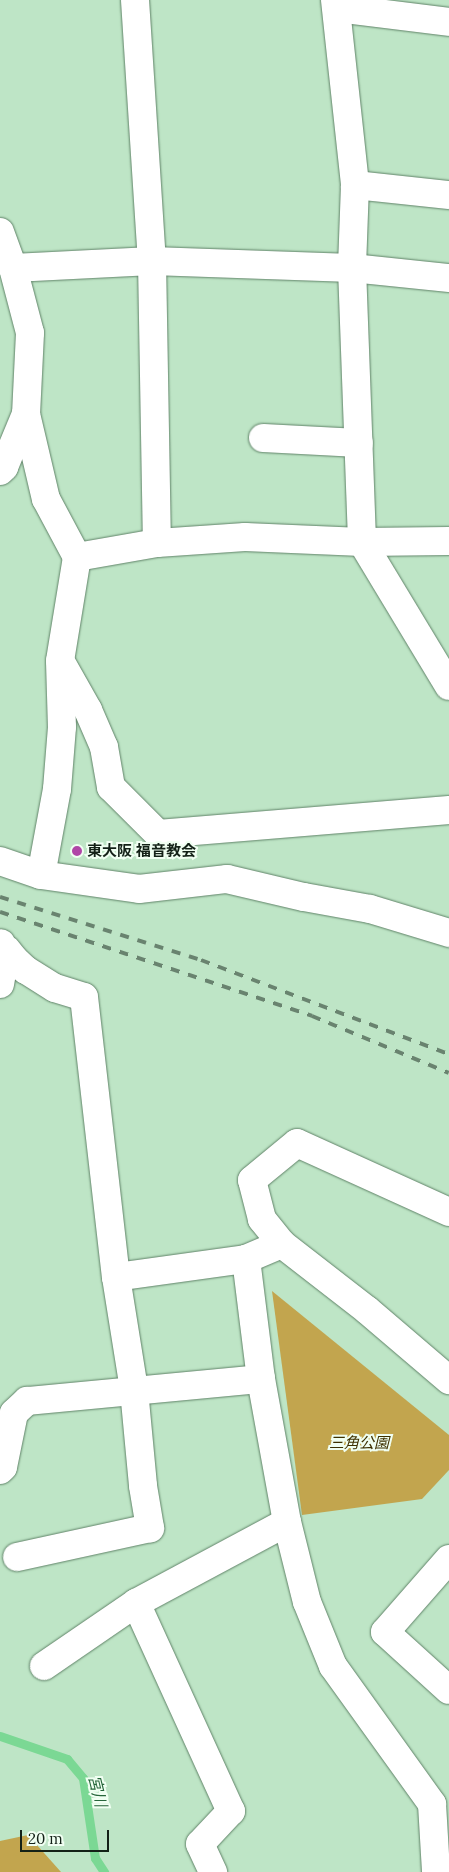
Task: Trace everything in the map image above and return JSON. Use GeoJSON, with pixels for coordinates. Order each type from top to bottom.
{"type":"FeatureCollection","features":[{"type":"Feature","properties":{"kind":"street"},"geometry":{"type":"LineString","coordinates":[[135,0],[152,261],[157,543]]}},
{"type":"Feature","properties":{"kind":"street"},"geometry":{"type":"LineString","coordinates":[[449,22],[336,4],[355,185],[352,268],[362,542],[449,686]]}},
{"type":"Feature","properties":{"kind":"street"},"geometry":{"type":"LineString","coordinates":[[355,185],[449,195]]}},
{"type":"Feature","properties":{"kind":"street"},"geometry":{"type":"LineString","coordinates":[[0,232],[13,268],[30,334],[26,414],[46,499],[77,557],[60,660],[62,727],[57,789],[41,875]]}},
{"type":"Feature","properties":{"kind":"street"},"geometry":{"type":"LineString","coordinates":[[13,268],[152,261],[352,268],[449,278]]}},
{"type":"Feature","properties":{"kind":"street"},"geometry":{"type":"LineString","coordinates":[[0,471],[4,466],[26,414]]}},
{"type":"Feature","properties":{"kind":"street"},"geometry":{"type":"LineString","coordinates":[[263,438],[359,443]]}},
{"type":"Feature","properties":{"kind":"street"},"geometry":{"type":"LineString","coordinates":[[77,557],[157,543],[245,537],[362,542],[449,541]]}},
{"type":"Feature","properties":{"kind":"street"},"geometry":{"type":"LineString","coordinates":[[60,660],[88,710],[104,746],[112,787],[158,834],[449,810]]}},
{"type":"Feature","properties":{"kind":"street"},"geometry":{"type":"LineString","coordinates":[[0,861],[41,875],[139,889],[227,879],[304,897],[370,908],[449,933]]}},
{"type":"Feature","properties":{"kind":"street"},"geometry":{"type":"LineString","coordinates":[[0,984],[4,962],[4,946],[26,970],[55,988],[84,996],[116,1277],[134,1390],[143,1486],[150,1528],[17,1557]]}},
{"type":"Feature","properties":{"kind":"street"},"geometry":{"type":"LineString","coordinates":[[449,1212],[297,1143],[252,1180],[262,1219],[282,1244],[367,1310],[449,1380]]}},
{"type":"Feature","properties":{"kind":"street"},"geometry":{"type":"LineString","coordinates":[[116,1277],[246,1259],[282,1244]]}},
{"type":"Feature","properties":{"kind":"street"},"geometry":{"type":"LineString","coordinates":[[246,1259],[261,1379],[287,1522],[307,1602],[333,1666],[432,1804],[436,1872]]}},
{"type":"Feature","properties":{"kind":"street"},"geometry":{"type":"LineString","coordinates":[[0,1470],[3,1466],[14,1413],[27,1401],[261,1379]]}},
{"type":"Feature","properties":{"kind":"street"},"geometry":{"type":"LineString","coordinates":[[44,1666],[136,1603],[287,1522]]}},
{"type":"Feature","properties":{"kind":"street"},"geometry":{"type":"LineString","coordinates":[[449,1559],[385,1632],[449,1690]]}},
{"type":"Feature","properties":{"kind":"street"},"geometry":{"type":"LineString","coordinates":[[136,1603],[231,1812],[200,1844],[213,1872]]}},
{"type":"Feature","properties":{"kind":"green space","name":"三角公園"},"geometry":{"type":"Polygon","coordinates":[[[272,1291],[449,1435],[449,1470],[422,1499],[302,1515],[272,1291]]]}},
{"type":"Feature","properties":{"kind":"green space"},"geometry":{"type":"Polygon","coordinates":[[[28,1835],[61,1872],[0,1872],[0,1841],[28,1835]]]}},
{"type":"Feature","properties":{"kind":"waterway","name":"宮川"},"geometry":{"type":"LineString","coordinates":[[0,1736],[67,1759],[83,1778],[95,1858],[104,1872]]}},
{"type":"Feature","properties":{"kind":"railway"},"geometry":{"type":"LineString","coordinates":[[0,897],[201,960],[449,1054]]}},
{"type":"Feature","properties":{"kind":"railway"},"geometry":{"type":"LineString","coordinates":[[0,912],[312,1016],[449,1073]]}},
{"type":"Feature","properties":{"kind":"place","name":"東大阪 福音教会"},"geometry":{"type":"Point","coordinates":[77,851]}}]}
